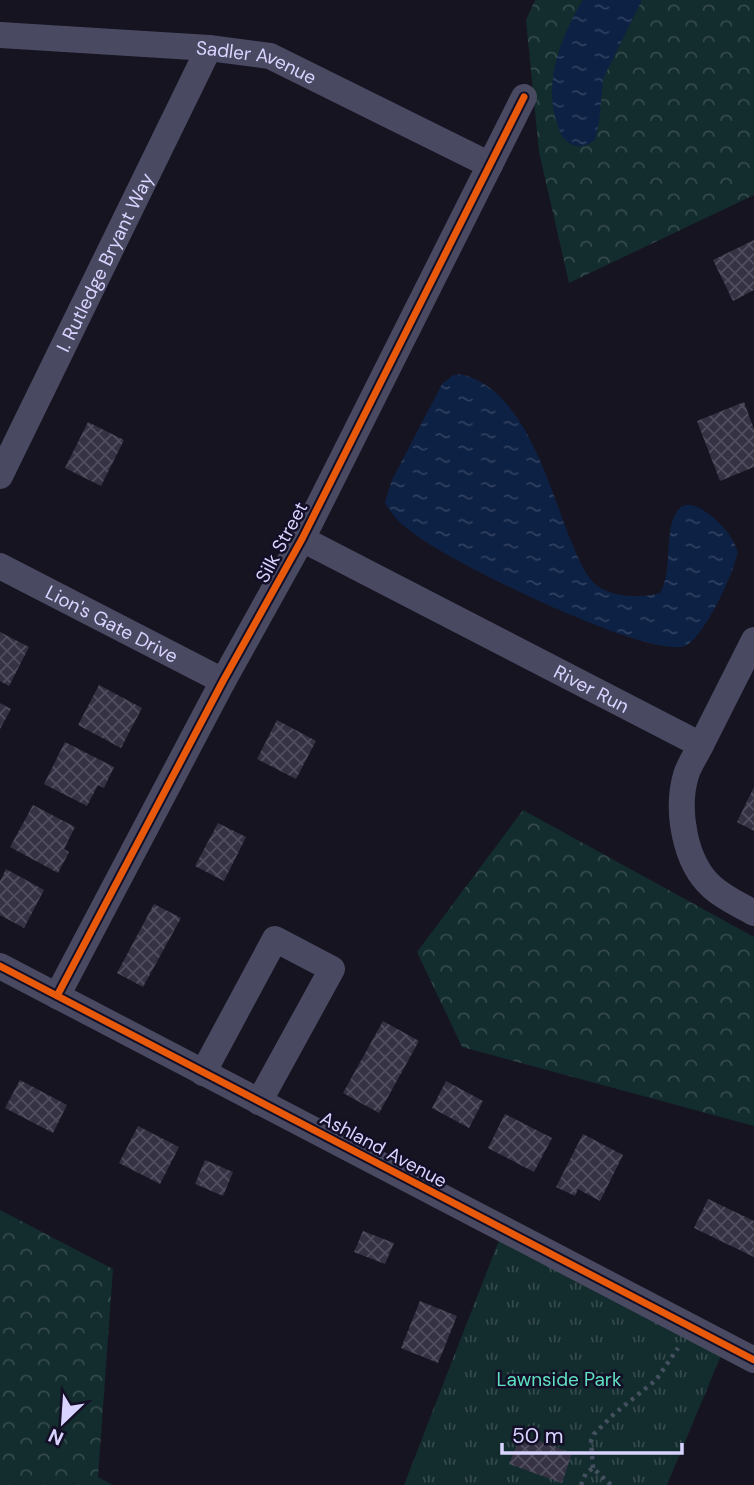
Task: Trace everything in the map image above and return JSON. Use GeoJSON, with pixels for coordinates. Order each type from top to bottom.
{"type":"FeatureCollection","features":[{"type":"Feature","properties":{"kind":"street","name":"Sadler Avenue"},"geometry":{"type":"LineString","coordinates":[[0,35],[209,48],[270,56],[490,164]]}},
{"type":"Feature","properties":{"kind":"street","name":"I. Rutledge Bryant Way"},"geometry":{"type":"LineString","coordinates":[[0,476],[209,48]]}},
{"type":"Feature","properties":{"kind":"street","name":"Silk Street"},"geometry":{"type":"LineString","coordinates":[[57,996],[223,681],[302,539],[524,97]]}},
{"type":"Feature","properties":{"kind":"street","name":"River Run"},"geometry":{"type":"LineString","coordinates":[[302,539],[701,745]]}},
{"type":"Feature","properties":{"kind":"street","name":"Lion's Gate Drive"},"geometry":{"type":"LineString","coordinates":[[0,566],[223,681]]}},
{"type":"Feature","properties":{"kind":"street"},"geometry":{"type":"LineString","coordinates":[[754,640],[686,774],[681,803],[682,828],[691,856],[710,886],[754,913]]}},
{"type":"Feature","properties":{"kind":"street"},"geometry":{"type":"LineString","coordinates":[[203,1073],[275,939],[332,969],[259,1102]]}},
{"type":"Feature","properties":{"kind":"street","name":"Ashland Avenue"},"geometry":{"type":"LineString","coordinates":[[0,966],[754,1360]]}},
{"type":"Feature","properties":{"kind":"path"},"geometry":{"type":"LineString","coordinates":[[611,1485],[593,1468],[591,1441],[594,1434],[661,1374],[689,1326]]}},
{"type":"Feature","properties":{"kind":"path"},"geometry":{"type":"LineString","coordinates":[[581,1485],[586,1473],[593,1468]]}},
{"type":"Feature","properties":{"kind":"green space"},"geometry":{"type":"Polygon","coordinates":[[[535,0],[754,0],[754,195],[569,283],[539,152],[526,20],[535,0]]]}},
{"type":"Feature","properties":{"kind":"green space"},"geometry":{"type":"Polygon","coordinates":[[[523,810],[754,937],[754,1126],[462,1047],[417,952],[523,810]]]}},
{"type":"Feature","properties":{"kind":"green space"},"geometry":{"type":"Polygon","coordinates":[[[0,1210],[113,1269],[98,1477],[113,1485],[0,1485],[0,1210]]]}},
{"type":"Feature","properties":{"kind":"green space","name":"Lawnside Park"},"geometry":{"type":"Polygon","coordinates":[[[503,1230],[725,1346],[667,1485],[404,1485],[503,1230]]]}},
{"type":"Feature","properties":{"kind":"water"},"geometry":{"type":"Polygon","coordinates":[[[583,0],[642,0],[603,79],[595,140],[581,146],[573,145],[562,136],[552,94],[561,45],[583,0]]]}},
{"type":"Feature","properties":{"kind":"water"},"geometry":{"type":"Polygon","coordinates":[[[459,374],[481,382],[500,397],[516,417],[542,465],[580,561],[600,588],[626,596],[660,593],[667,573],[672,524],[681,507],[697,507],[725,529],[732,539],[737,555],[724,591],[692,641],[685,646],[664,646],[631,638],[548,605],[433,546],[393,515],[385,502],[392,480],[442,384],[459,374]]]}},
{"type":"Feature","properties":{"kind":"building"},"geometry":{"type":"Polygon","coordinates":[[[754,240],[754,290],[733,301],[713,260],[754,240]]]}},
{"type":"Feature","properties":{"kind":"building"},"geometry":{"type":"Polygon","coordinates":[[[744,402],[754,429],[754,467],[720,481],[697,421],[744,402]]]}},
{"type":"Feature","properties":{"kind":"building"},"geometry":{"type":"Polygon","coordinates":[[[88,422],[124,440],[101,486],[65,468],[88,422]]]}},
{"type":"Feature","properties":{"kind":"building"},"geometry":{"type":"Polygon","coordinates":[[[0,632],[29,647],[9,686],[0,681],[0,632]]]}},
{"type":"Feature","properties":{"kind":"building"},"geometry":{"type":"Polygon","coordinates":[[[99,685],[142,708],[121,748],[78,725],[99,685]]]}},
{"type":"Feature","properties":{"kind":"building"},"geometry":{"type":"Polygon","coordinates":[[[0,703],[11,709],[0,729],[0,703]]]}},
{"type":"Feature","properties":{"kind":"building"},"geometry":{"type":"Polygon","coordinates":[[[277,720],[316,741],[296,779],[257,759],[277,720]]]}},
{"type":"Feature","properties":{"kind":"building"},"geometry":{"type":"Polygon","coordinates":[[[65,742],[114,767],[104,788],[98,785],[87,806],[44,784],[65,742]]]}},
{"type":"Feature","properties":{"kind":"building"},"geometry":{"type":"Polygon","coordinates":[[[754,787],[754,831],[737,822],[754,787]]]}},
{"type":"Feature","properties":{"kind":"building"},"geometry":{"type":"Polygon","coordinates":[[[33,805],[75,827],[64,849],[69,852],[58,873],[10,847],[33,805]]]}},
{"type":"Feature","properties":{"kind":"building"},"geometry":{"type":"Polygon","coordinates":[[[218,823],[246,837],[224,881],[195,866],[218,823]]]}},
{"type":"Feature","properties":{"kind":"building"},"geometry":{"type":"Polygon","coordinates":[[[6,869],[44,890],[24,928],[0,915],[0,881],[6,869]]]}},
{"type":"Feature","properties":{"kind":"building"},"geometry":{"type":"Polygon","coordinates":[[[154,904],[181,918],[143,987],[117,973],[154,904]]]}},
{"type":"Feature","properties":{"kind":"building"},"geometry":{"type":"Polygon","coordinates":[[[383,1021],[419,1041],[379,1113],[343,1093],[383,1021]]]}},
{"type":"Feature","properties":{"kind":"building"},"geometry":{"type":"Polygon","coordinates":[[[20,1080],[67,1105],[53,1133],[5,1108],[20,1080]]]}},
{"type":"Feature","properties":{"kind":"building"},"geometry":{"type":"Polygon","coordinates":[[[446,1081],[483,1101],[469,1128],[432,1108],[446,1081]]]}},
{"type":"Feature","properties":{"kind":"building"},"geometry":{"type":"Polygon","coordinates":[[[505,1114],[552,1138],[534,1172],[488,1148],[505,1114]]]}},
{"type":"Feature","properties":{"kind":"building"},"geometry":{"type":"Polygon","coordinates":[[[138,1126],[179,1147],[160,1184],[119,1163],[138,1126]]]}},
{"type":"Feature","properties":{"kind":"building"},"geometry":{"type":"Polygon","coordinates":[[[583,1134],[623,1155],[600,1201],[578,1189],[575,1196],[556,1187],[583,1134]]]}},
{"type":"Feature","properties":{"kind":"building"},"geometry":{"type":"Polygon","coordinates":[[[205,1160],[233,1172],[223,1196],[195,1184],[205,1160]]]}},
{"type":"Feature","properties":{"kind":"building"},"geometry":{"type":"Polygon","coordinates":[[[708,1199],[754,1221],[754,1257],[694,1228],[708,1199]]]}},
{"type":"Feature","properties":{"kind":"building"},"geometry":{"type":"Polygon","coordinates":[[[363,1231],[394,1243],[385,1264],[354,1252],[363,1231]]]}},
{"type":"Feature","properties":{"kind":"building"},"geometry":{"type":"Polygon","coordinates":[[[420,1301],[457,1316],[438,1363],[401,1348],[420,1301]]]}},
{"type":"Feature","properties":{"kind":"building"},"geometry":{"type":"Polygon","coordinates":[[[521,1434],[572,1453],[562,1483],[509,1464],[521,1434]]]}},
{"type":"Feature","properties":{"kind":"cycle path"},"geometry":{"type":"LineString","coordinates":[[57,996],[223,681],[302,539],[524,97]]}},
{"type":"Feature","properties":{"kind":"cycle path"},"geometry":{"type":"LineString","coordinates":[[0,966],[754,1360]]}}]}
